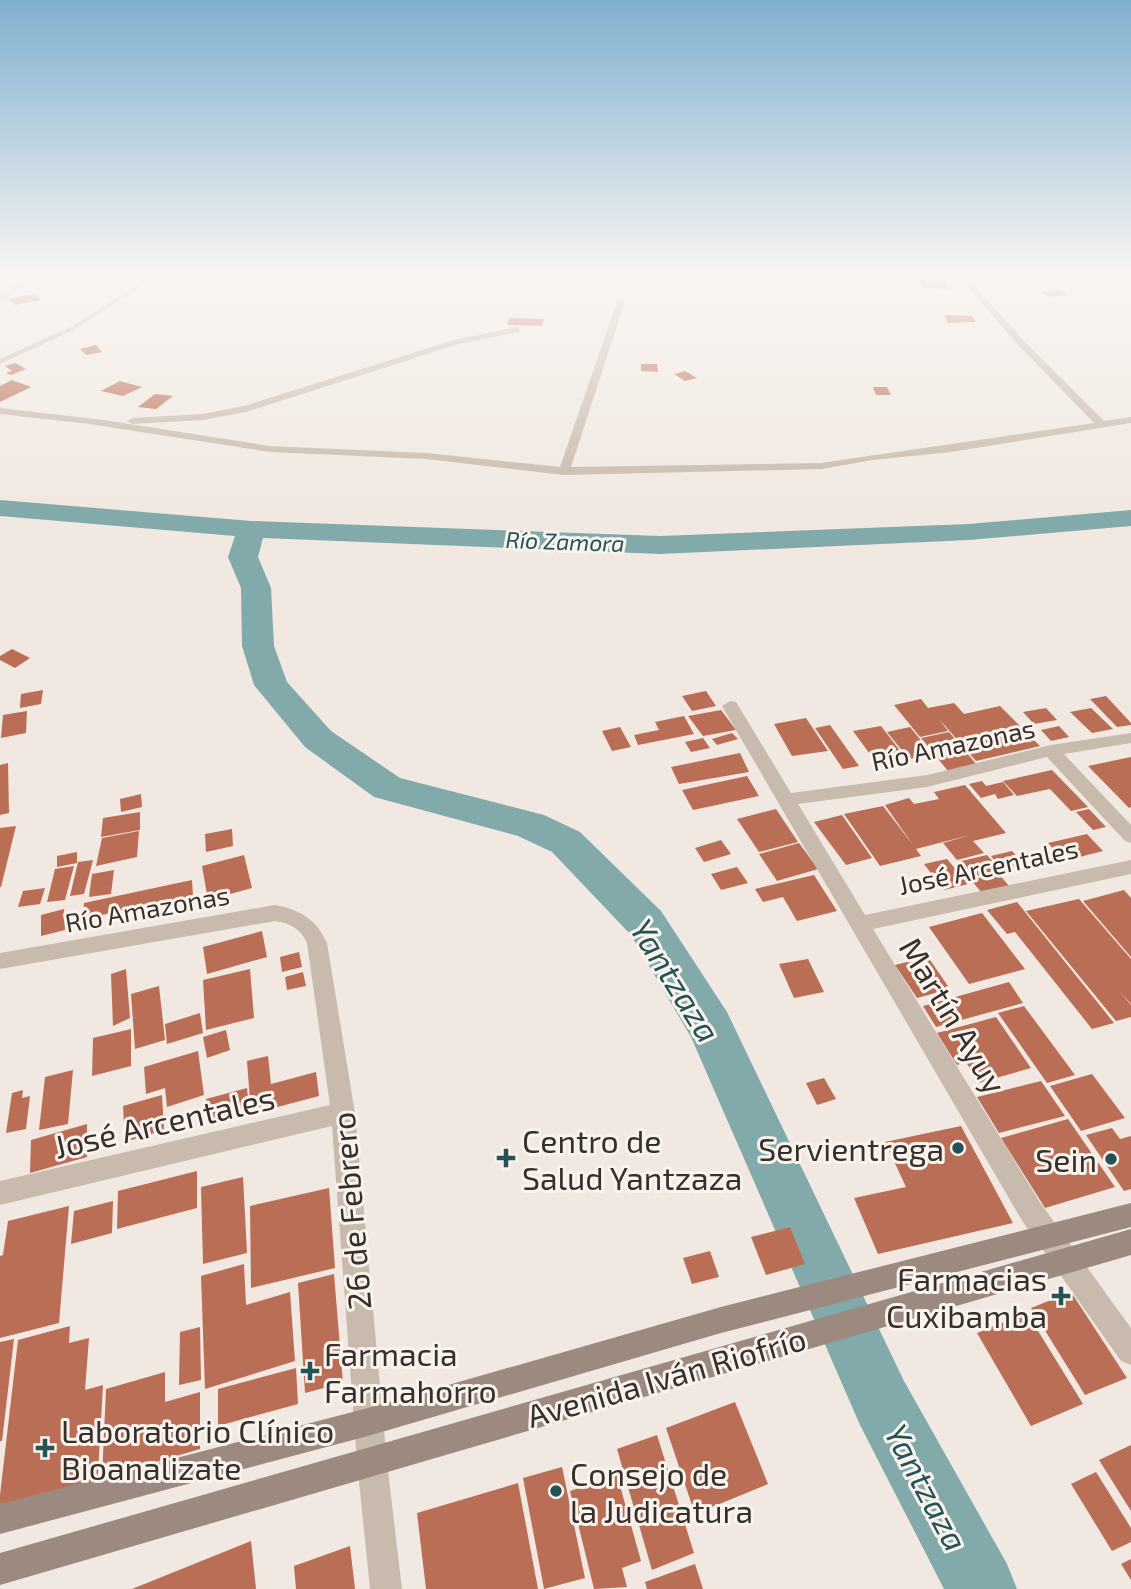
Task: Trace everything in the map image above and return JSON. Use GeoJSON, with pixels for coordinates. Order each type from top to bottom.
{"type":"FeatureCollection","features":[{"type":"Feature","properties":{"kind":"main road","name":"Avenida Iván Riofrío"},"geometry":{"type":"LineString","coordinates":[[0,1519],[368,1422],[721,1320],[1131,1215]]}},
{"type":"Feature","properties":{"kind":"main road","name":"Avenida Iván Riofrío"},"geometry":{"type":"LineString","coordinates":[[0,1569],[1131,1242]]}},
{"type":"Feature","properties":{"kind":"street"},"geometry":{"type":"LineString","coordinates":[[93,423],[203,417],[246,408],[425,352]]}},
{"type":"Feature","properties":{"kind":"street"},"geometry":{"type":"LineString","coordinates":[[564,471],[604,352]]}},
{"type":"Feature","properties":{"kind":"street"},"geometry":{"type":"LineString","coordinates":[[1030,352],[1102,425]]}},
{"type":"Feature","properties":{"kind":"street"},"geometry":{"type":"LineString","coordinates":[[0,411],[270,449],[426,456],[564,471],[821,466],[873,457],[951,449],[1131,420]]}},
{"type":"Feature","properties":{"kind":"street","name":"Martín Ayuy"},"geometry":{"type":"LineString","coordinates":[[730,706],[1030,1210],[1131,1351]]}},
{"type":"Feature","properties":{"kind":"street","name":"Río Amazonas"},"geometry":{"type":"LineString","coordinates":[[785,800],[927,781],[1051,751],[1131,738]]}},
{"type":"Feature","properties":{"kind":"street"},"geometry":{"type":"LineString","coordinates":[[1051,751],[1131,835]]}},
{"type":"Feature","properties":{"kind":"street","name":"José Arcentales"},"geometry":{"type":"LineString","coordinates":[[858,924],[1131,867]]}},
{"type":"Feature","properties":{"kind":"street","name":"Río Amazonas"},"geometry":{"type":"LineString","coordinates":[[0,961],[275,913],[291,915],[303,922]]}},
{"type":"Feature","properties":{"kind":"street","name":"26 de Febrero"},"geometry":{"type":"LineString","coordinates":[[303,922],[313,933],[317,943],[342,1113],[368,1422],[386,1589]]}},
{"type":"Feature","properties":{"kind":"street","name":"José Arcentales"},"geometry":{"type":"LineString","coordinates":[[0,1194],[342,1113]]}},
{"type":"Feature","properties":{"kind":"lane"},"geometry":{"type":"LineString","coordinates":[[0,362],[21,352]]}},
{"type":"Feature","properties":{"kind":"building"},"geometry":{"type":"Polygon","coordinates":[[[15,363],[26,369],[11,375],[6,373],[12,371],[5,366],[15,363]]]}},
{"type":"Feature","properties":{"kind":"building"},"geometry":{"type":"Polygon","coordinates":[[[641,364],[657,364],[658,372],[641,371],[641,364]]]}},
{"type":"Feature","properties":{"kind":"building"},"geometry":{"type":"Polygon","coordinates":[[[685,371],[697,378],[685,381],[674,374],[685,371]]]}},
{"type":"Feature","properties":{"kind":"building"},"geometry":{"type":"Polygon","coordinates":[[[12,380],[31,387],[0,402],[0,386],[12,380]]]}},
{"type":"Feature","properties":{"kind":"building"},"geometry":{"type":"Polygon","coordinates":[[[120,381],[142,387],[123,396],[101,391],[120,381]]]}},
{"type":"Feature","properties":{"kind":"building"},"geometry":{"type":"Polygon","coordinates":[[[873,387],[887,387],[891,395],[876,395],[873,387]]]}},
{"type":"Feature","properties":{"kind":"building"},"geometry":{"type":"Polygon","coordinates":[[[155,394],[173,396],[156,409],[138,407],[155,394]]]}},
{"type":"Feature","properties":{"kind":"building"},"geometry":{"type":"Polygon","coordinates":[[[12,649],[30,658],[15,668],[0,660],[0,656],[12,649]]]}},
{"type":"Feature","properties":{"kind":"building"},"geometry":{"type":"Polygon","coordinates":[[[43,690],[41,704],[20,708],[21,694],[43,690]]]}},
{"type":"Feature","properties":{"kind":"building"},"geometry":{"type":"Polygon","coordinates":[[[706,691],[716,706],[692,711],[682,696],[706,691]]]}},
{"type":"Feature","properties":{"kind":"building"},"geometry":{"type":"Polygon","coordinates":[[[1106,696],[1131,725],[1117,727],[1090,699],[1106,696]]]}},
{"type":"Feature","properties":{"kind":"building"},"geometry":{"type":"Polygon","coordinates":[[[921,699],[928,708],[954,703],[964,714],[1000,706],[1040,746],[976,761],[939,719],[948,731],[920,737],[894,705],[921,699]]]}},
{"type":"Feature","properties":{"kind":"building"},"geometry":{"type":"Polygon","coordinates":[[[1046,708],[1057,720],[1034,724],[1023,712],[1046,708]]]}},
{"type":"Feature","properties":{"kind":"building"},"geometry":{"type":"Polygon","coordinates":[[[1091,708],[1113,729],[1092,733],[1070,712],[1091,708]]]}},
{"type":"Feature","properties":{"kind":"building"},"geometry":{"type":"Polygon","coordinates":[[[721,710],[736,730],[703,736],[688,716],[721,710]]]}},
{"type":"Feature","properties":{"kind":"building"},"geometry":{"type":"Polygon","coordinates":[[[27,711],[26,733],[1,738],[3,715],[27,711]]]}},
{"type":"Feature","properties":{"kind":"building"},"geometry":{"type":"Polygon","coordinates":[[[684,716],[694,734],[638,745],[634,735],[659,730],[655,722],[684,716]]]}},
{"type":"Feature","properties":{"kind":"building"},"geometry":{"type":"Polygon","coordinates":[[[806,718],[828,751],[792,756],[774,724],[806,718]]]}},
{"type":"Feature","properties":{"kind":"building"},"geometry":{"type":"Polygon","coordinates":[[[830,725],[859,766],[843,769],[815,728],[830,725]]]}},
{"type":"Feature","properties":{"kind":"building"},"geometry":{"type":"Polygon","coordinates":[[[881,726],[901,752],[872,757],[853,731],[881,726]]]}},
{"type":"Feature","properties":{"kind":"building"},"geometry":{"type":"Polygon","coordinates":[[[1059,726],[1069,737],[1051,741],[1041,730],[1059,726]]]}},
{"type":"Feature","properties":{"kind":"building"},"geometry":{"type":"Polygon","coordinates":[[[620,727],[631,747],[612,751],[602,731],[620,727]]]}},
{"type":"Feature","properties":{"kind":"building"},"geometry":{"type":"Polygon","coordinates":[[[910,727],[933,755],[909,759],[887,732],[910,727]]]}},
{"type":"Feature","properties":{"kind":"building"},"geometry":{"type":"Polygon","coordinates":[[[949,732],[977,765],[948,771],[921,738],[949,732]]]}},
{"type":"Feature","properties":{"kind":"building"},"geometry":{"type":"Polygon","coordinates":[[[732,733],[738,739],[717,745],[712,739],[732,733]]]}},
{"type":"Feature","properties":{"kind":"building"},"geometry":{"type":"Polygon","coordinates":[[[703,738],[710,748],[691,752],[685,742],[703,738]]]}},
{"type":"Feature","properties":{"kind":"building"},"geometry":{"type":"Polygon","coordinates":[[[740,753],[749,772],[679,784],[671,767],[740,753]]]}},
{"type":"Feature","properties":{"kind":"building"},"geometry":{"type":"Polygon","coordinates":[[[1131,757],[1131,807],[1129,808],[1088,766],[1131,757]]]}},
{"type":"Feature","properties":{"kind":"building"},"geometry":{"type":"Polygon","coordinates":[[[8,763],[9,813],[0,815],[0,765],[8,763]]]}},
{"type":"Feature","properties":{"kind":"building"},"geometry":{"type":"Polygon","coordinates":[[[1052,770],[1088,807],[1071,811],[1050,789],[1017,796],[1003,781],[1052,770]]]}},
{"type":"Feature","properties":{"kind":"building"},"geometry":{"type":"Polygon","coordinates":[[[747,776],[759,796],[693,810],[682,790],[747,776]]]}},
{"type":"Feature","properties":{"kind":"building"},"geometry":{"type":"Polygon","coordinates":[[[982,781],[986,786],[1003,782],[1014,795],[998,799],[995,794],[981,798],[969,784],[982,781]]]}},
{"type":"Feature","properties":{"kind":"building"},"geometry":{"type":"Polygon","coordinates":[[[965,785],[1006,833],[973,841],[984,853],[957,860],[943,843],[970,835],[916,849],[921,856],[880,866],[844,814],[883,806],[913,845],[885,805],[909,798],[914,804],[939,799],[934,792],[965,785]]]}},
{"type":"Feature","properties":{"kind":"building"},"geometry":{"type":"Polygon","coordinates":[[[141,794],[142,807],[121,812],[120,799],[141,794]]]}},
{"type":"Feature","properties":{"kind":"building"},"geometry":{"type":"Polygon","coordinates":[[[776,809],[798,842],[759,852],[737,819],[776,809]]]}},
{"type":"Feature","properties":{"kind":"building"},"geometry":{"type":"Polygon","coordinates":[[[1089,809],[1106,827],[1093,830],[1076,812],[1089,809]]]}},
{"type":"Feature","properties":{"kind":"building"},"geometry":{"type":"Polygon","coordinates":[[[140,812],[140,830],[101,837],[103,818],[140,812]]]}},
{"type":"Feature","properties":{"kind":"building"},"geometry":{"type":"Polygon","coordinates":[[[842,815],[872,858],[846,865],[814,822],[842,815]]]}},
{"type":"Feature","properties":{"kind":"building"},"geometry":{"type":"Polygon","coordinates":[[[16,826],[1,887],[0,887],[0,828],[16,826]]]}},
{"type":"Feature","properties":{"kind":"building"},"geometry":{"type":"Polygon","coordinates":[[[232,829],[233,846],[206,852],[205,834],[232,829]]]}},
{"type":"Feature","properties":{"kind":"building"},"geometry":{"type":"Polygon","coordinates":[[[139,831],[137,857],[96,866],[102,838],[139,831]]]}},
{"type":"Feature","properties":{"kind":"building"},"geometry":{"type":"Polygon","coordinates":[[[1087,834],[1103,851],[1064,861],[1048,843],[1087,834]]]}},
{"type":"Feature","properties":{"kind":"building"},"geometry":{"type":"Polygon","coordinates":[[[721,840],[731,854],[704,862],[695,848],[721,840]]]}},
{"type":"Feature","properties":{"kind":"building"},"geometry":{"type":"Polygon","coordinates":[[[799,843],[818,869],[777,881],[759,854],[799,843]]]}},
{"type":"Feature","properties":{"kind":"building"},"geometry":{"type":"Polygon","coordinates":[[[1012,851],[1024,864],[1001,869],[991,856],[1012,851]]]}},
{"type":"Feature","properties":{"kind":"building"},"geometry":{"type":"Polygon","coordinates":[[[77,852],[77,863],[57,867],[57,856],[77,852]]]}},
{"type":"Feature","properties":{"kind":"building"},"geometry":{"type":"Polygon","coordinates":[[[244,855],[252,888],[208,900],[202,866],[244,855]]]}},
{"type":"Feature","properties":{"kind":"building"},"geometry":{"type":"Polygon","coordinates":[[[987,855],[1000,870],[969,878],[957,862],[987,855]]]}},
{"type":"Feature","properties":{"kind":"building"},"geometry":{"type":"Polygon","coordinates":[[[947,859],[968,884],[944,890],[924,864],[947,859]]]}},
{"type":"Feature","properties":{"kind":"building"},"geometry":{"type":"Polygon","coordinates":[[[93,860],[84,894],[70,896],[78,862],[93,860]]]}},
{"type":"Feature","properties":{"kind":"building"},"geometry":{"type":"Polygon","coordinates":[[[74,866],[65,900],[47,902],[55,869],[74,866]]]}},
{"type":"Feature","properties":{"kind":"building"},"geometry":{"type":"Polygon","coordinates":[[[737,867],[748,883],[721,890],[711,874],[737,867]]]}},
{"type":"Feature","properties":{"kind":"building"},"geometry":{"type":"Polygon","coordinates":[[[114,870],[111,894],[89,897],[92,874],[114,870]]]}},
{"type":"Feature","properties":{"kind":"building"},"geometry":{"type":"Polygon","coordinates":[[[998,873],[1009,886],[982,893],[971,880],[998,873]]]}},
{"type":"Feature","properties":{"kind":"building"},"geometry":{"type":"Polygon","coordinates":[[[814,875],[837,911],[797,921],[783,897],[763,902],[755,889],[814,875]]]}},
{"type":"Feature","properties":{"kind":"building"},"geometry":{"type":"Polygon","coordinates":[[[192,880],[193,896],[83,919],[84,903],[192,880]]]}},
{"type":"Feature","properties":{"kind":"building"},"geometry":{"type":"Polygon","coordinates":[[[45,888],[40,904],[18,907],[23,891],[45,888]]]}},
{"type":"Feature","properties":{"kind":"building"},"geometry":{"type":"Polygon","coordinates":[[[1124,890],[1131,898],[1131,957],[1083,901],[1124,890]]]}},
{"type":"Feature","properties":{"kind":"building"},"geometry":{"type":"Polygon","coordinates":[[[1079,899],[1131,959],[1131,1004],[1119,991],[1131,1005],[1131,1017],[1116,1021],[1026,911],[1079,899]]]}},
{"type":"Feature","properties":{"kind":"building"},"geometry":{"type":"Polygon","coordinates":[[[1017,902],[1114,1023],[1092,1029],[1015,932],[1007,934],[987,910],[1017,902]]]}},
{"type":"Feature","properties":{"kind":"building"},"geometry":{"type":"Polygon","coordinates":[[[64,909],[65,930],[41,936],[41,915],[64,909]]]}},
{"type":"Feature","properties":{"kind":"building"},"geometry":{"type":"Polygon","coordinates":[[[982,913],[1025,969],[969,984],[929,927],[982,913]]]}},
{"type":"Feature","properties":{"kind":"building"},"geometry":{"type":"Polygon","coordinates":[[[262,931],[267,957],[207,974],[203,947],[262,931]]]}},
{"type":"Feature","properties":{"kind":"building"},"geometry":{"type":"Polygon","coordinates":[[[299,952],[302,967],[282,972],[280,957],[299,952]]]}},
{"type":"Feature","properties":{"kind":"building"},"geometry":{"type":"Polygon","coordinates":[[[928,957],[950,989],[917,998],[895,965],[928,957]]]}},
{"type":"Feature","properties":{"kind":"building"},"geometry":{"type":"Polygon","coordinates":[[[808,959],[824,992],[794,998],[779,964],[808,959]]]}},
{"type":"Feature","properties":{"kind":"building"},"geometry":{"type":"Polygon","coordinates":[[[126,969],[130,1018],[113,1026],[111,974],[126,969]]]}},
{"type":"Feature","properties":{"kind":"building"},"geometry":{"type":"Polygon","coordinates":[[[250,969],[254,1018],[206,1030],[203,980],[250,969]]]}},
{"type":"Feature","properties":{"kind":"building"},"geometry":{"type":"Polygon","coordinates":[[[303,972],[306,986],[287,990],[285,977],[303,972]]]}},
{"type":"Feature","properties":{"kind":"building"},"geometry":{"type":"Polygon","coordinates":[[[1009,982],[1023,1003],[936,1027],[923,1006],[1009,982]]]}},
{"type":"Feature","properties":{"kind":"building"},"geometry":{"type":"Polygon","coordinates":[[[159,986],[165,1040],[135,1049],[131,994],[159,986]]]}},
{"type":"Feature","properties":{"kind":"building"},"geometry":{"type":"Polygon","coordinates":[[[1024,1006],[1075,1075],[1047,1083],[998,1013],[1024,1006]]]}},
{"type":"Feature","properties":{"kind":"building"},"geometry":{"type":"Polygon","coordinates":[[[200,1013],[203,1033],[167,1044],[165,1024],[200,1013]]]}},
{"type":"Feature","properties":{"kind":"building"},"geometry":{"type":"Polygon","coordinates":[[[996,1017],[1031,1068],[979,1083],[966,1062],[957,1065],[937,1033],[996,1017]]]}},
{"type":"Feature","properties":{"kind":"building"},"geometry":{"type":"Polygon","coordinates":[[[131,1029],[131,1066],[92,1076],[93,1038],[131,1029]]]}},
{"type":"Feature","properties":{"kind":"building"},"geometry":{"type":"Polygon","coordinates":[[[226,1030],[230,1050],[207,1058],[203,1037],[226,1030]]]}},
{"type":"Feature","properties":{"kind":"building"},"geometry":{"type":"Polygon","coordinates":[[[198,1051],[204,1095],[167,1107],[165,1088],[146,1094],[144,1067],[198,1051]]]}},
{"type":"Feature","properties":{"kind":"building"},"geometry":{"type":"Polygon","coordinates":[[[268,1056],[271,1084],[316,1072],[319,1096],[251,1114],[247,1061],[268,1056]]]}},
{"type":"Feature","properties":{"kind":"building"},"geometry":{"type":"Polygon","coordinates":[[[73,1070],[68,1124],[39,1130],[45,1077],[73,1070]]]}},
{"type":"Feature","properties":{"kind":"building"},"geometry":{"type":"Polygon","coordinates":[[[1092,1074],[1125,1118],[1081,1131],[1050,1086],[1092,1074]]]}},
{"type":"Feature","properties":{"kind":"building"},"geometry":{"type":"Polygon","coordinates":[[[824,1078],[836,1099],[817,1105],[806,1083],[824,1078]]]}},
{"type":"Feature","properties":{"kind":"building"},"geometry":{"type":"Polygon","coordinates":[[[1041,1081],[1065,1116],[999,1133],[977,1097],[1041,1081]]]}},
{"type":"Feature","properties":{"kind":"building"},"geometry":{"type":"Polygon","coordinates":[[[247,1088],[249,1108],[208,1120],[206,1099],[247,1088]]]}},
{"type":"Feature","properties":{"kind":"building"},"geometry":{"type":"Polygon","coordinates":[[[23,1090],[22,1098],[30,1096],[26,1129],[6,1133],[12,1093],[23,1090]]]}},
{"type":"Feature","properties":{"kind":"building"},"geometry":{"type":"Polygon","coordinates":[[[162,1095],[164,1130],[125,1142],[123,1106],[162,1095]]]}},
{"type":"Feature","properties":{"kind":"building"},"geometry":{"type":"Polygon","coordinates":[[[1068,1119],[1115,1187],[1045,1208],[1001,1138],[1068,1119]]]}},
{"type":"Feature","properties":{"kind":"building"},"geometry":{"type":"Polygon","coordinates":[[[87,1124],[87,1157],[30,1173],[31,1140],[87,1124]]]}},
{"type":"Feature","properties":{"kind":"building"},"geometry":{"type":"Polygon","coordinates":[[[961,1126],[1013,1223],[878,1254],[854,1198],[906,1187],[885,1142],[961,1126]]]}},
{"type":"Feature","properties":{"kind":"building"},"geometry":{"type":"Polygon","coordinates":[[[1112,1128],[1120,1139],[1131,1136],[1131,1189],[1124,1191],[1086,1135],[1112,1128]]]}},
{"type":"Feature","properties":{"kind":"building"},"geometry":{"type":"Polygon","coordinates":[[[197,1171],[197,1208],[117,1229],[118,1191],[197,1171]]]}},
{"type":"Feature","properties":{"kind":"building"},"geometry":{"type":"Polygon","coordinates":[[[243,1177],[247,1253],[203,1264],[201,1187],[243,1177]]]}},
{"type":"Feature","properties":{"kind":"building"},"geometry":{"type":"Polygon","coordinates":[[[329,1188],[335,1268],[251,1288],[250,1206],[329,1188]]]}},
{"type":"Feature","properties":{"kind":"building"},"geometry":{"type":"Polygon","coordinates":[[[113,1201],[112,1233],[71,1244],[74,1211],[113,1201]]]}},
{"type":"Feature","properties":{"kind":"building"},"geometry":{"type":"Polygon","coordinates":[[[69,1206],[59,1323],[0,1338],[0,1256],[3,1255],[8,1221],[69,1206]]]}},
{"type":"Feature","properties":{"kind":"building"},"geometry":{"type":"Polygon","coordinates":[[[790,1227],[805,1264],[766,1275],[751,1237],[790,1227]]]}},
{"type":"Feature","properties":{"kind":"building"},"geometry":{"type":"Polygon","coordinates":[[[710,1251],[719,1277],[692,1284],[683,1258],[710,1251]]]}},
{"type":"Feature","properties":{"kind":"building"},"geometry":{"type":"Polygon","coordinates":[[[244,1264],[246,1305],[290,1292],[295,1361],[205,1389],[201,1276],[244,1264]]]}},
{"type":"Feature","properties":{"kind":"building"},"geometry":{"type":"Polygon","coordinates":[[[334,1274],[343,1383],[305,1393],[298,1283],[334,1274]]]}},
{"type":"Feature","properties":{"kind":"building"},"geometry":{"type":"Polygon","coordinates":[[[1071,1292],[1127,1378],[1085,1395],[1031,1308],[1071,1292]]]}},
{"type":"Feature","properties":{"kind":"building"},"geometry":{"type":"Polygon","coordinates":[[[1027,1313],[1083,1404],[1031,1426],[977,1333],[1027,1313]]]}},
{"type":"Feature","properties":{"kind":"building"},"geometry":{"type":"Polygon","coordinates":[[[70,1326],[69,1343],[89,1338],[85,1390],[103,1385],[97,1490],[0,1518],[0,1495],[18,1340],[70,1326]]]}},
{"type":"Feature","properties":{"kind":"building"},"geometry":{"type":"Polygon","coordinates":[[[200,1327],[201,1380],[179,1385],[180,1332],[200,1327]]]}},
{"type":"Feature","properties":{"kind":"building"},"geometry":{"type":"Polygon","coordinates":[[[14,1339],[2,1441],[0,1441],[0,1342],[14,1339]]]}},
{"type":"Feature","properties":{"kind":"building"},"geometry":{"type":"Polygon","coordinates":[[[296,1368],[298,1404],[218,1426],[218,1389],[296,1368]]]}},
{"type":"Feature","properties":{"kind":"building"},"geometry":{"type":"Polygon","coordinates":[[[165,1372],[165,1402],[200,1392],[200,1449],[102,1478],[106,1389],[165,1372]]]}},
{"type":"Feature","properties":{"kind":"building"},"geometry":{"type":"Polygon","coordinates":[[[735,1402],[768,1484],[695,1514],[666,1428],[735,1402]]]}},
{"type":"Feature","properties":{"kind":"building"},"geometry":{"type":"Polygon","coordinates":[[[657,1435],[694,1553],[652,1570],[617,1449],[657,1435]]]}},
{"type":"Feature","properties":{"kind":"building"},"geometry":{"type":"Polygon","coordinates":[[[1131,1445],[1131,1511],[1099,1460],[1131,1445]]]}},
{"type":"Feature","properties":{"kind":"building"},"geometry":{"type":"Polygon","coordinates":[[[562,1467],[585,1578],[544,1589],[523,1478],[562,1467]]]}},
{"type":"Feature","properties":{"kind":"building"},"geometry":{"type":"Polygon","coordinates":[[[1096,1472],[1131,1528],[1131,1542],[1112,1551],[1071,1484],[1096,1472]]]}},
{"type":"Feature","properties":{"kind":"building"},"geometry":{"type":"Polygon","coordinates":[[[617,1475],[641,1561],[622,1568],[627,1587],[594,1589],[570,1491],[617,1475]]]}},
{"type":"Feature","properties":{"kind":"building"},"geometry":{"type":"Polygon","coordinates":[[[518,1483],[538,1589],[426,1589],[417,1513],[518,1483]]]}},
{"type":"Feature","properties":{"kind":"building"},"geometry":{"type":"Polygon","coordinates":[[[251,1541],[256,1589],[132,1589],[251,1541]]]}},
{"type":"Feature","properties":{"kind":"building"},"geometry":{"type":"Polygon","coordinates":[[[350,1546],[355,1589],[296,1589],[294,1566],[350,1546]]]}},
{"type":"Feature","properties":{"kind":"building"},"geometry":{"type":"Polygon","coordinates":[[[1131,1559],[1131,1580],[1121,1564],[1131,1559]]]}},
{"type":"Feature","properties":{"kind":"building"},"geometry":{"type":"Polygon","coordinates":[[[695,1564],[703,1589],[647,1589],[645,1582],[695,1564]]]}},
{"type":"Feature","properties":{"kind":"waterway","name":"Río Zamora"},"geometry":{"type":"LineString","coordinates":[[0,508],[251,529]]}},
{"type":"Feature","properties":{"kind":"waterway","name":"Río Zamora"},"geometry":{"type":"LineString","coordinates":[[251,529],[660,545],[969,532],[1131,518]]}},
{"type":"Feature","properties":{"kind":"waterway","name":"Yantzaza"},"geometry":{"type":"LineString","coordinates":[[251,529],[243,557],[256,588],[258,646],[271,685],[318,739],[388,788],[530,825],[566,842],[646,923],[710,1027],[882,1403],[982,1589]]}},
{"type":"Feature","properties":{"kind":"place","name":"Servientrega"},"geometry":{"type":"Point","coordinates":[958,1148]}},
{"type":"Feature","properties":{"kind":"place","name":"Centro de Salud Yantzaza"},"geometry":{"type":"Point","coordinates":[506,1158]}},
{"type":"Feature","properties":{"kind":"place","name":"Sein"},"geometry":{"type":"Point","coordinates":[1111,1159]}},
{"type":"Feature","properties":{"kind":"place","name":"Farmacias Cuxibamba"},"geometry":{"type":"Point","coordinates":[1061,1296]}},
{"type":"Feature","properties":{"kind":"place","name":"Farmacia Farmahorro"},"geometry":{"type":"Point","coordinates":[310,1371]}},
{"type":"Feature","properties":{"kind":"place","name":"Laboratorio Clínico Bioanalizate"},"geometry":{"type":"Point","coordinates":[45,1448]}},
{"type":"Feature","properties":{"kind":"place","name":"Consejo de la Judicatura"},"geometry":{"type":"Point","coordinates":[556,1491]}}]}
